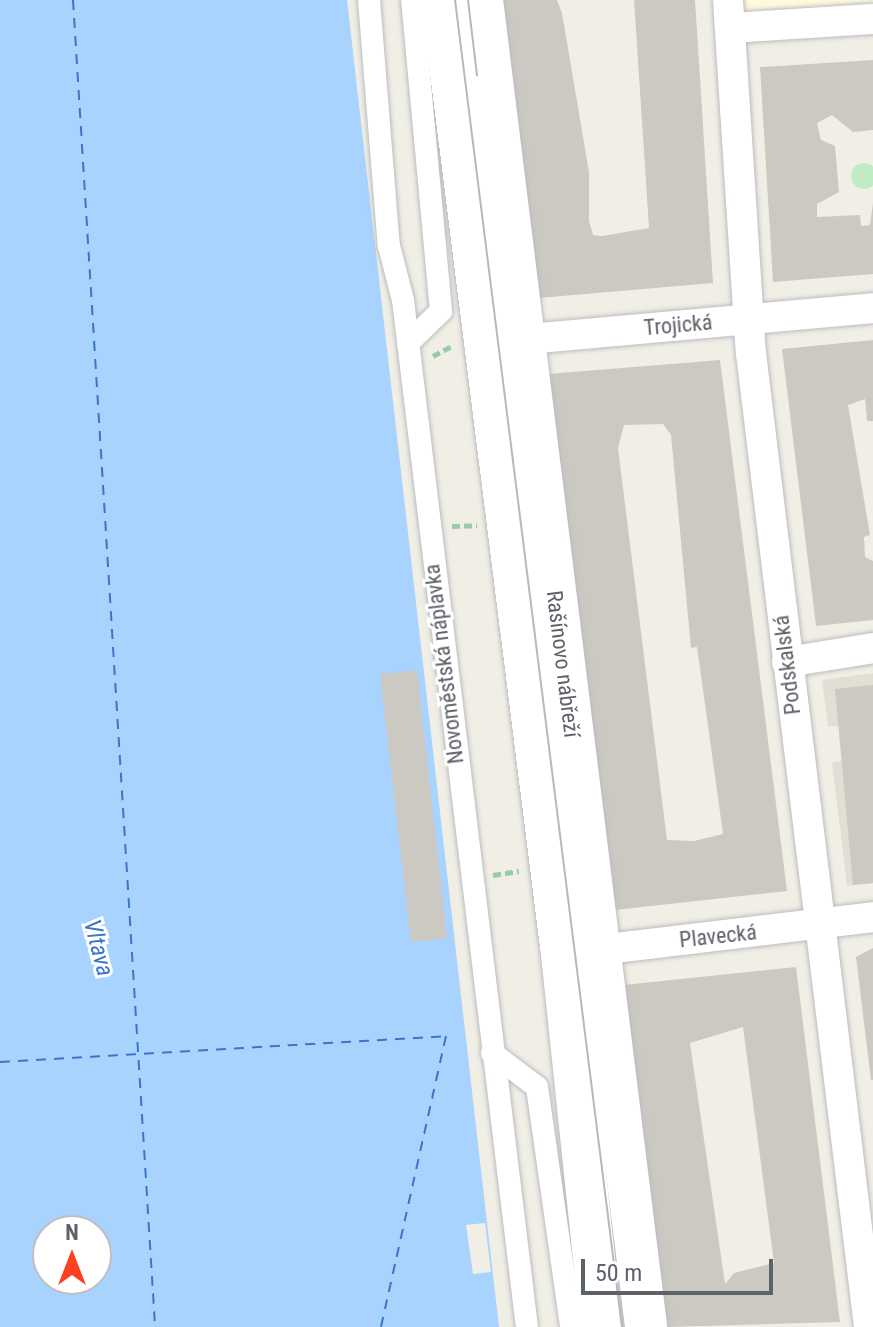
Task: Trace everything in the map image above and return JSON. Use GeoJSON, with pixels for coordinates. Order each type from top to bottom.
{"type":"FeatureCollection","features":[{"type":"Feature","properties":{"kind":"main road","name":"Rašínovo nábřeží"},"geometry":{"type":"LineString","coordinates":[[442,0],[503,342],[580,952],[646,1327]]}},
{"type":"Feature","properties":{"kind":"main road","name":"Rašínovo nábřeží"},"geometry":{"type":"LineString","coordinates":[[482,0],[503,342]]}},
{"type":"Feature","properties":{"kind":"main road","name":"Rašínovo nábřeží"},"geometry":{"type":"LineString","coordinates":[[580,952],[601,1327]]}},
{"type":"Feature","properties":{"kind":"street","name":"Novoměstská náplavka"},"geometry":{"type":"LineString","coordinates":[[369,0],[389,246],[408,343],[527,1327]]}},
{"type":"Feature","properties":{"kind":"street"},"geometry":{"type":"LineString","coordinates":[[408,343],[441,311],[412,0]]}},
{"type":"Feature","properties":{"kind":"street"},"geometry":{"type":"LineString","coordinates":[[729,14],[873,19]]}},
{"type":"Feature","properties":{"kind":"street","name":"Podskalská"},"geometry":{"type":"LineString","coordinates":[[729,14],[748,319],[869,1327]]}},
{"type":"Feature","properties":{"kind":"street","name":"Trojická"},"geometry":{"type":"LineString","coordinates":[[503,342],[873,308]]}},
{"type":"Feature","properties":{"kind":"street"},"geometry":{"type":"LineString","coordinates":[[787,662],[873,648]]}},
{"type":"Feature","properties":{"kind":"street","name":"Plavecká"},"geometry":{"type":"LineString","coordinates":[[580,952],[873,917]]}},
{"type":"Feature","properties":{"kind":"street"},"geometry":{"type":"LineString","coordinates":[[492,1053],[537,1087],[571,1327]]}},
{"type":"Feature","properties":{"kind":"shaded area"},"geometry":{"type":"Polygon","coordinates":[[[736,0],[873,0],[873,14],[736,23],[736,0]]]}},
{"type":"Feature","properties":{"kind":"shaded area"},"geometry":{"type":"Polygon","coordinates":[[[873,673],[873,883],[847,886],[832,762],[844,761],[839,726],[828,726],[822,680],[873,673]]]}},
{"type":"Feature","properties":{"kind":"green space"},"geometry":{"type":"Polygon","coordinates":[[[864,163],[873,167],[877,176],[873,185],[864,189],[855,185],[851,176],[855,167],[864,163]]]}},
{"type":"Feature","properties":{"kind":"water","name":"Vltava"},"geometry":{"type":"Polygon","coordinates":[[[0,0],[347,0],[499,1327],[0,1327],[0,0]]]}},
{"type":"Feature","properties":{"kind":"pier"},"geometry":{"type":"Polygon","coordinates":[[[485,1223],[491,1272],[473,1274],[466,1225],[485,1223]]]}},
{"type":"Feature","properties":{"kind":"building"},"geometry":{"type":"Polygon","coordinates":[[[502,0],[557,0],[562,13],[589,172],[589,221],[593,235],[602,236],[649,228],[634,0],[695,0],[713,283],[539,298],[502,0]]]}},
{"type":"Feature","properties":{"kind":"building"},"geometry":{"type":"Polygon","coordinates":[[[873,60],[873,130],[853,132],[832,115],[817,123],[821,140],[835,146],[839,192],[817,204],[817,217],[860,215],[861,226],[870,225],[873,203],[873,274],[773,282],[760,67],[873,60]]]}},
{"type":"Feature","properties":{"kind":"building"},"geometry":{"type":"Polygon","coordinates":[[[873,340],[873,421],[867,421],[865,399],[848,405],[870,535],[864,537],[865,557],[873,561],[873,620],[816,626],[782,349],[873,340]]]}},
{"type":"Feature","properties":{"kind":"building"},"geometry":{"type":"Polygon","coordinates":[[[720,360],[787,891],[615,910],[548,374],[720,360]],[[663,424],[624,425],[618,448],[667,840],[694,841],[723,834],[697,647],[691,648],[671,435],[663,424]]]}},
{"type":"Feature","properties":{"kind":"building"},"geometry":{"type":"Polygon","coordinates":[[[417,670],[447,938],[411,942],[380,674],[417,670]]]}},
{"type":"Feature","properties":{"kind":"building"},"geometry":{"type":"Polygon","coordinates":[[[873,685],[873,883],[853,885],[835,689],[873,685]]]}},
{"type":"Feature","properties":{"kind":"building"},"geometry":{"type":"Polygon","coordinates":[[[873,948],[873,1080],[871,1080],[856,957],[873,948]]]}},
{"type":"Feature","properties":{"kind":"building"},"geometry":{"type":"Polygon","coordinates":[[[796,967],[840,1322],[667,1327],[624,985],[796,967]],[[743,1027],[690,1043],[725,1284],[734,1273],[774,1263],[743,1027]]]}},
{"type":"Feature","properties":{"kind":"ferry route"},"geometry":{"type":"LineString","coordinates":[[73,0],[155,1327]]}},
{"type":"Feature","properties":{"kind":"ferry route"},"geometry":{"type":"LineString","coordinates":[[0,1062],[446,1036],[381,1327]]}},
{"type":"Feature","properties":{"kind":"tram line"},"geometry":{"type":"LineString","coordinates":[[455,0],[622,1327]]}},
{"type":"Feature","properties":{"kind":"tram line"},"geometry":{"type":"LineString","coordinates":[[468,0],[477,75]]}}]}
